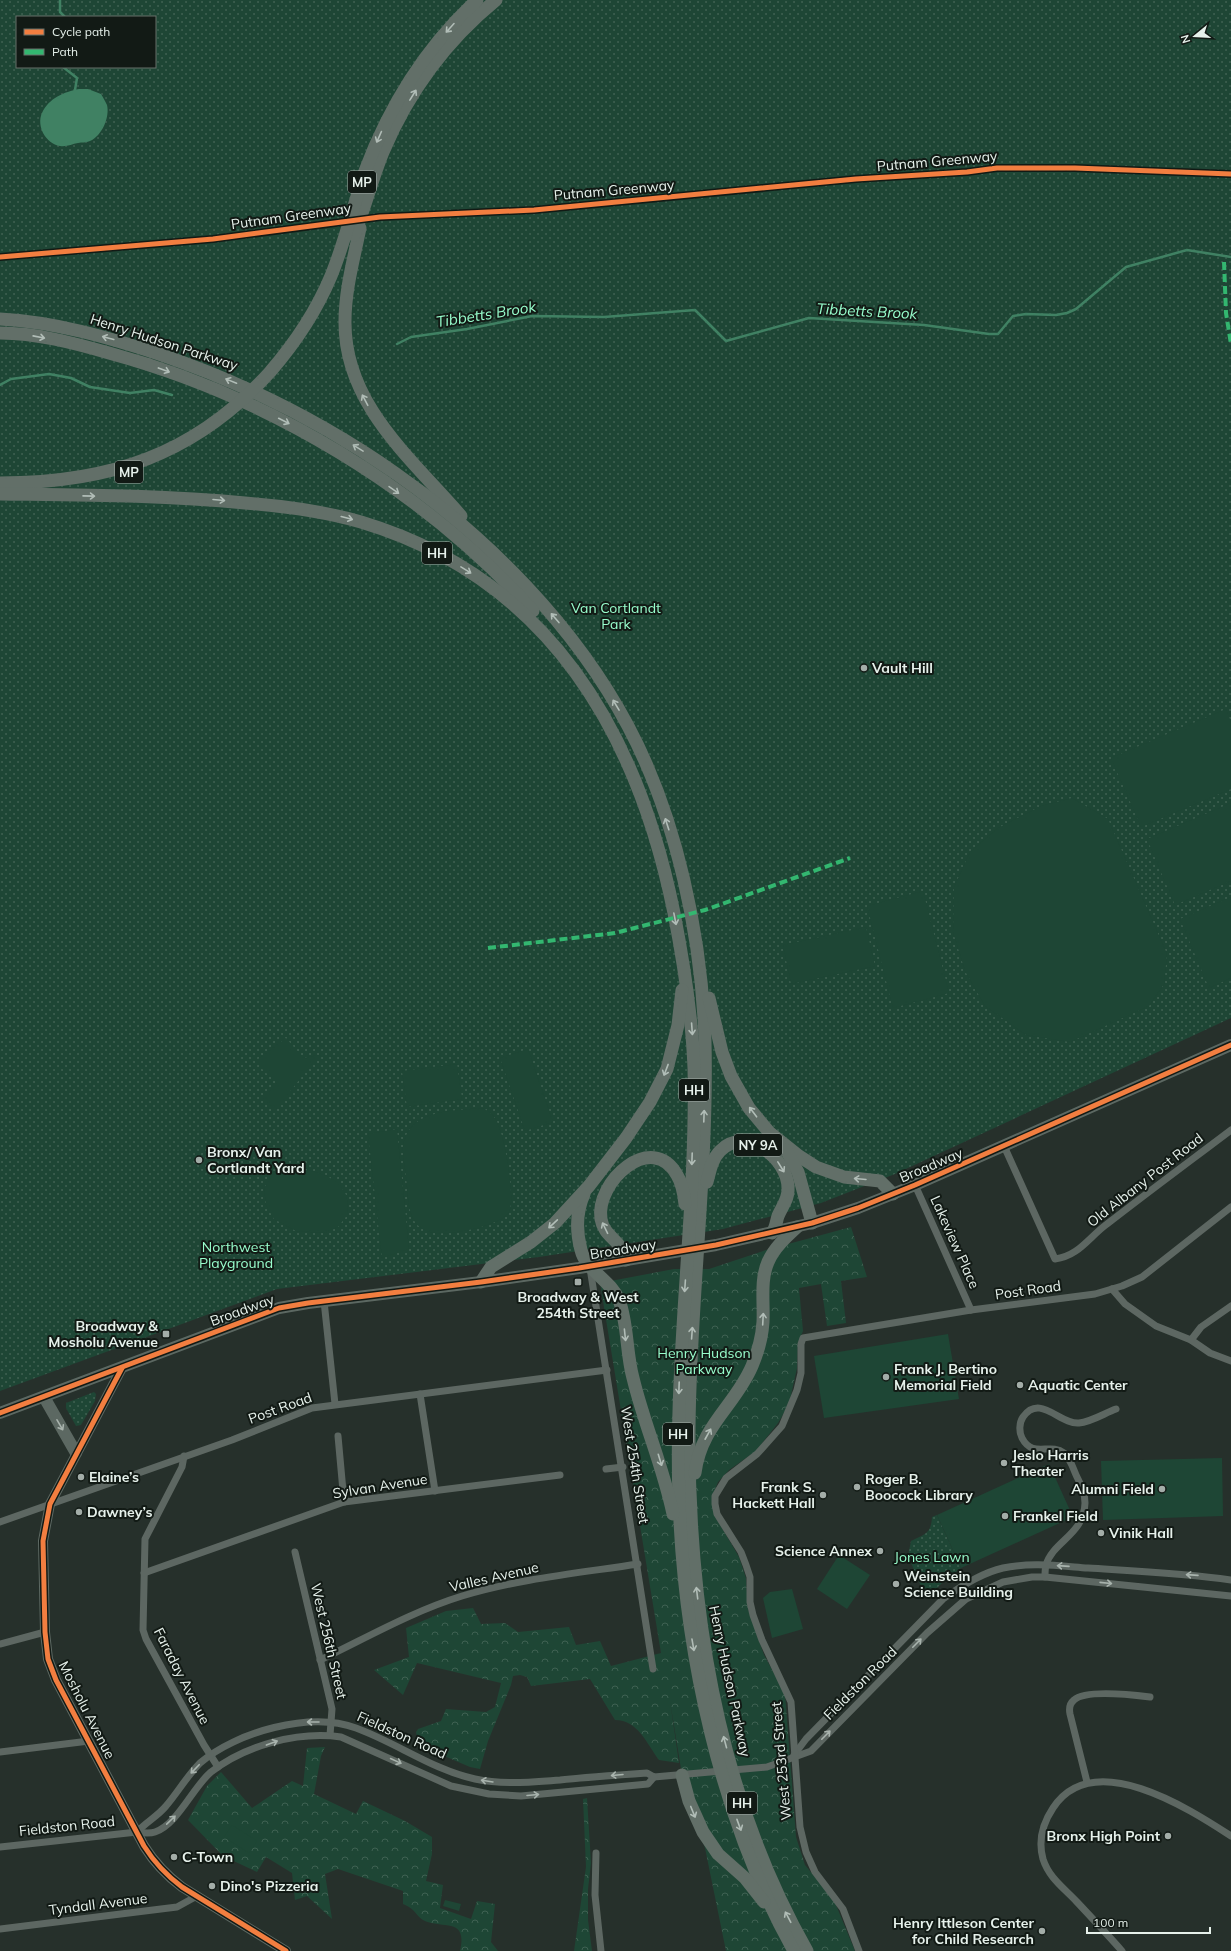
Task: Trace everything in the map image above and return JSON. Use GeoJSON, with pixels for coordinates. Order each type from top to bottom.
{"type":"FeatureCollection","features":[{"type":"Feature","properties":{"kind":"highway","name":"MP"},"geometry":{"type":"LineString","coordinates":[[270,377],[295,341],[322,297],[337,260],[365,173],[378,140],[393,109],[429,53],[449,29],[477,0]]}},
{"type":"Feature","properties":{"kind":"highway","name":"MP"},"geometry":{"type":"LineString","coordinates":[[0,483],[22,488],[124,467],[178,445],[224,419],[246,397],[270,377],[306,339],[326,306],[340,275],[386,146],[414,92],[457,37],[496,0]]}},
{"type":"Feature","properties":{"kind":"highway"},"geometry":{"type":"LineString","coordinates":[[365,208],[351,275],[345,321],[348,351],[357,385],[376,419],[498,559]]}},
{"type":"Feature","properties":{"kind":"highway","name":"Henry Hudson Parkway"},"geometry":{"type":"LineString","coordinates":[[0,319],[52,325],[112,339],[189,364],[240,384],[319,424],[398,475],[442,509],[498,559],[562,626],[589,662],[631,732],[655,785],[675,849],[689,906],[697,950],[702,994],[705,1054],[700,1211],[694,1232]]}},
{"type":"Feature","properties":{"kind":"highway"},"geometry":{"type":"LineString","coordinates":[[0,333],[27,335],[87,347],[154,366],[223,392],[315,438],[358,464],[409,500],[470,549],[550,630],[569,662]]}},
{"type":"Feature","properties":{"kind":"highway"},"geometry":{"type":"LineString","coordinates":[[0,477],[22,488]]}},
{"type":"Feature","properties":{"kind":"highway","name":"Henry Hudson Parkway"},"geometry":{"type":"LineString","coordinates":[[0,494],[22,488],[203,499],[301,509],[361,522],[419,544],[475,575],[524,613],[553,642],[569,662],[604,717],[639,788],[666,875],[681,948],[690,1008],[694,1067],[694,1232],[678,1427],[679,1501],[683,1561],[692,1635],[711,1730],[736,1817],[758,1878],[774,1914],[794,1951]]}},
{"type":"Feature","properties":{"kind":"highway"},"geometry":{"type":"LineString","coordinates":[[481,1282],[491,1267],[531,1242],[555,1223],[589,1186],[616,1153],[653,1097],[667,1069],[680,1017],[682,984],[681,948]]}},
{"type":"Feature","properties":{"kind":"highway"},"geometry":{"type":"LineString","coordinates":[[697,950],[718,1039],[728,1070],[749,1108],[787,1152],[795,1165],[812,1223]]}},
{"type":"Feature","properties":{"kind":"highway"},"geometry":{"type":"LineString","coordinates":[[772,1135],[819,1169],[844,1177],[880,1181],[893,1194]]}},
{"type":"Feature","properties":{"kind":"highway","name":"NY 9A"},"geometry":{"type":"LineString","coordinates":[[700,1211],[711,1169],[718,1152],[730,1144],[750,1142],[764,1149],[774,1157],[781,1166],[787,1180],[788,1197],[772,1233]]}},
{"type":"Feature","properties":{"kind":"highway"},"geometry":{"type":"LineString","coordinates":[[626,1260],[619,1246],[605,1230],[601,1218],[601,1206],[606,1193],[614,1180],[624,1168],[638,1160],[647,1157],[660,1160],[669,1164],[675,1171],[682,1189],[694,1232]]}},
{"type":"Feature","properties":{"kind":"highway"},"geometry":{"type":"LineString","coordinates":[[589,1186],[582,1200],[578,1221],[581,1251],[590,1266],[612,1287],[621,1305],[631,1372],[666,1482],[683,1561]]}},
{"type":"Feature","properties":{"kind":"highway"},"geometry":{"type":"LineString","coordinates":[[690,1512],[696,1466],[702,1446],[709,1430],[745,1379],[758,1349],[763,1324],[764,1282],[767,1266],[776,1249],[797,1227]]}},
{"type":"Feature","properties":{"kind":"highway","name":"Henry Hudson Parkway"},"geometry":{"type":"LineString","coordinates":[[692,1265],[690,1512],[694,1573],[701,1624],[712,1687],[728,1754],[753,1837],[786,1914],[806,1951]]}},
{"type":"Feature","properties":{"kind":"highway"},"geometry":{"type":"LineString","coordinates":[[682,1775],[685,1789],[694,1814],[711,1845],[745,1878],[774,1914]]}},
{"type":"Feature","properties":{"kind":"main road","name":"Broadway"},"geometry":{"type":"LineString","coordinates":[[0,1413],[271,1311],[291,1306],[481,1282],[590,1266],[772,1233],[812,1223],[852,1210],[915,1185],[1231,1045]]}},
{"type":"Feature","properties":{"kind":"main road"},"geometry":{"type":"LineString","coordinates":[[44,1397],[76,1453]]}},
{"type":"Feature","properties":{"kind":"street","name":"Old Albany Post Road"},"geometry":{"type":"LineString","coordinates":[[1004,1146],[1055,1259],[1070,1255],[1082,1247],[1102,1227],[1231,1130]]}},
{"type":"Feature","properties":{"kind":"street","name":"Lakeview Place"},"geometry":{"type":"LineString","coordinates":[[915,1185],[971,1310]]}},
{"type":"Feature","properties":{"kind":"street","name":"Post Road"},"geometry":{"type":"LineString","coordinates":[[804,1338],[971,1310],[1095,1294],[1112,1289],[1142,1277],[1231,1207]]}},
{"type":"Feature","properties":{"kind":"street","name":"West 254th Street"},"geometry":{"type":"LineString","coordinates":[[590,1266],[623,1466],[653,1669]]}},
{"type":"Feature","properties":{"kind":"street"},"geometry":{"type":"LineString","coordinates":[[1112,1289],[1125,1304],[1156,1326],[1191,1340],[1210,1353],[1231,1361]]}},
{"type":"Feature","properties":{"kind":"street"},"geometry":{"type":"LineString","coordinates":[[324,1301],[335,1404]]}},
{"type":"Feature","properties":{"kind":"street"},"geometry":{"type":"LineString","coordinates":[[1191,1340],[1201,1327],[1231,1306]]}},
{"type":"Feature","properties":{"kind":"street","name":"West 253rd Street"},"geometry":{"type":"LineString","coordinates":[[804,1338],[801,1344],[800,1373],[797,1390],[782,1426],[757,1454],[726,1478],[715,1496],[714,1504],[717,1514],[741,1552],[750,1577],[750,1602],[753,1615],[762,1640],[791,1702],[794,1724],[794,1756],[800,1827],[806,1852],[815,1872],[843,1909],[859,1951]]}},
{"type":"Feature","properties":{"kind":"street","name":"Mosholu Avenue"},"geometry":{"type":"LineString","coordinates":[[122,1368],[50,1504],[43,1542],[46,1648],[54,1674],[137,1832],[149,1853],[161,1869],[196,1896],[286,1951]]}},
{"type":"Feature","properties":{"kind":"street","name":"Post Road"},"geometry":{"type":"LineString","coordinates":[[0,1522],[232,1440],[312,1408],[606,1370]]}},
{"type":"Feature","properties":{"kind":"street"},"geometry":{"type":"LineString","coordinates":[[420,1394],[435,1491]]}},
{"type":"Feature","properties":{"kind":"street"},"geometry":{"type":"LineString","coordinates":[[1045,1578],[1046,1565],[1054,1552],[1080,1522],[1083,1512],[1084,1494],[1068,1458],[1062,1452],[1054,1449],[1038,1450],[1031,1448],[1024,1443],[1021,1435],[1020,1422],[1027,1412],[1037,1409],[1048,1409],[1064,1421],[1080,1423],[1116,1409]]}},
{"type":"Feature","properties":{"kind":"street"},"geometry":{"type":"LineString","coordinates":[[338,1436],[344,1502]]}},
{"type":"Feature","properties":{"kind":"street","name":"Faraday Avenue"},"geometry":{"type":"LineString","coordinates":[[184,1456],[182,1467],[146,1533],[144,1543],[144,1635],[210,1756],[218,1767]]}},
{"type":"Feature","properties":{"kind":"street"},"geometry":{"type":"LineString","coordinates":[[606,1469],[623,1466]]}},
{"type":"Feature","properties":{"kind":"street","name":"Sylvan Avenue"},"geometry":{"type":"LineString","coordinates":[[144,1573],[344,1502],[560,1475]]}},
{"type":"Feature","properties":{"kind":"street","name":"West 256th Street"},"geometry":{"type":"LineString","coordinates":[[295,1552],[332,1709],[330,1735]]}},
{"type":"Feature","properties":{"kind":"street","name":"Valles Avenue"},"geometry":{"type":"LineString","coordinates":[[320,1660],[421,1612],[460,1596],[500,1586],[638,1564]]}},
{"type":"Feature","properties":{"kind":"street","name":"Fieldston Road"},"geometry":{"type":"LineString","coordinates":[[794,1756],[806,1738],[943,1599],[959,1588],[983,1576],[1001,1569],[1017,1566],[1046,1565],[1146,1571],[1231,1580]]}},
{"type":"Feature","properties":{"kind":"street","name":"Fieldston Road"},"geometry":{"type":"LineString","coordinates":[[137,1832],[160,1813],[192,1771],[210,1756],[233,1743],[276,1727],[303,1722],[332,1722],[357,1728],[457,1774],[475,1779],[506,1783],[647,1773],[654,1777],[745,1769],[774,1765],[794,1756],[811,1751],[940,1621],[966,1599],[993,1586],[1017,1579],[1045,1578],[1231,1596]]}},
{"type":"Feature","properties":{"kind":"street"},"geometry":{"type":"LineString","coordinates":[[931,1612],[940,1621]]}},
{"type":"Feature","properties":{"kind":"street"},"geometry":{"type":"LineString","coordinates":[[0,1644],[45,1632]]}},
{"type":"Feature","properties":{"kind":"street"},"geometry":{"type":"LineString","coordinates":[[1087,1782],[1070,1714],[1069,1707],[1073,1700],[1078,1697],[1100,1694],[1150,1696]]}},
{"type":"Feature","properties":{"kind":"street","name":"Fieldston Road"},"geometry":{"type":"LineString","coordinates":[[0,1847],[137,1832],[156,1832],[177,1815],[203,1780],[218,1767],[239,1755],[280,1740],[304,1736],[330,1735],[352,1741],[451,1786],[475,1792],[506,1796],[648,1784],[654,1777]]}},
{"type":"Feature","properties":{"kind":"street"},"geometry":{"type":"LineString","coordinates":[[0,1752],[89,1741]]}},
{"type":"Feature","properties":{"kind":"street","name":"Fieldston Road"},"geometry":{"type":"LineString","coordinates":[[451,1786],[457,1774]]}},
{"type":"Feature","properties":{"kind":"street"},"geometry":{"type":"LineString","coordinates":[[597,1777],[598,1789]]}},
{"type":"Feature","properties":{"kind":"street"},"geometry":{"type":"LineString","coordinates":[[1122,1951],[1054,1879],[1043,1859],[1041,1846],[1042,1832],[1048,1816],[1058,1800],[1087,1782],[1118,1782],[1142,1789],[1184,1808],[1231,1836]]}},
{"type":"Feature","properties":{"kind":"street"},"geometry":{"type":"LineString","coordinates":[[596,1853],[595,1895],[601,1951]]}},
{"type":"Feature","properties":{"kind":"street","name":"Tyndall Avenue"},"geometry":{"type":"LineString","coordinates":[[0,1930],[177,1907],[196,1896]]}},
{"type":"Feature","properties":{"kind":"green space","name":"Van Cortlandt Park"},"geometry":{"type":"Polygon","coordinates":[[[0,0],[1231,0],[1231,1018],[895,1174],[821,1203],[723,1229],[539,1257],[277,1289],[0,1391],[0,0]]]}},
{"type":"Feature","properties":{"kind":"green space"},"geometry":{"type":"Polygon","coordinates":[[[1226,709],[1231,722],[1231,789],[1141,827],[1111,758],[1226,709]]]}},
{"type":"Feature","properties":{"kind":"green space"},"geometry":{"type":"Polygon","coordinates":[[[1072,798],[1108,819],[1167,954],[1164,984],[1149,1006],[1070,1042],[1026,1035],[985,1006],[965,971],[953,932],[954,887],[970,852],[998,828],[1041,806],[1072,798]]]}},
{"type":"Feature","properties":{"kind":"green space"},"geometry":{"type":"Polygon","coordinates":[[[1231,803],[1231,881],[1175,905],[1147,839],[1231,803]]]}},
{"type":"Feature","properties":{"kind":"green space"},"geometry":{"type":"Polygon","coordinates":[[[923,891],[949,993],[893,1008],[867,906],[923,891]]]}},
{"type":"Feature","properties":{"kind":"green space"},"geometry":{"type":"Polygon","coordinates":[[[1231,897],[1231,978],[1209,988],[1180,919],[1231,897]]]}},
{"type":"Feature","properties":{"kind":"green space"},"geometry":{"type":"Polygon","coordinates":[[[866,927],[875,966],[791,984],[783,945],[866,927]]]}},
{"type":"Feature","properties":{"kind":"green space"},"geometry":{"type":"Polygon","coordinates":[[[286,1038],[303,1058],[319,1055],[276,1109],[263,1099],[277,1083],[263,1070],[257,1060],[286,1038]]]}},
{"type":"Feature","properties":{"kind":"green space"},"geometry":{"type":"Polygon","coordinates":[[[528,1049],[553,1122],[525,1131],[500,1058],[528,1049]]]}},
{"type":"Feature","properties":{"kind":"green space"},"geometry":{"type":"Polygon","coordinates":[[[457,1064],[462,1099],[407,1107],[402,1071],[457,1064]]]}},
{"type":"Feature","properties":{"kind":"green space"},"geometry":{"type":"Polygon","coordinates":[[[480,1108],[491,1113],[499,1127],[510,1180],[511,1205],[509,1212],[504,1217],[496,1221],[463,1231],[452,1233],[435,1233],[427,1231],[415,1222],[410,1212],[403,1154],[404,1141],[409,1131],[416,1123],[425,1117],[447,1111],[480,1108]]]}},
{"type":"Feature","properties":{"kind":"green space"},"geometry":{"type":"Polygon","coordinates":[[[397,1129],[409,1249],[382,1258],[368,1134],[397,1129]]]}},
{"type":"Feature","properties":{"kind":"green space"},"geometry":{"type":"Polygon","coordinates":[[[285,1167],[302,1169],[320,1174],[335,1181],[341,1187],[347,1197],[348,1214],[338,1227],[324,1233],[296,1231],[274,1219],[266,1205],[264,1188],[272,1176],[285,1167]]]}},
{"type":"Feature","properties":{"kind":"green space","name":"Henry Hudson Parkway"},"geometry":{"type":"Polygon","coordinates":[[[851,1227],[867,1277],[841,1281],[846,1323],[827,1326],[821,1284],[799,1288],[803,1331],[798,1343],[797,1368],[789,1404],[778,1423],[756,1451],[729,1470],[718,1482],[712,1497],[719,1523],[739,1557],[746,1578],[748,1609],[764,1655],[785,1693],[796,1837],[805,1865],[834,1900],[855,1951],[726,1951],[705,1848],[682,1775],[670,1701],[679,1763],[659,1760],[636,1728],[623,1721],[615,1720],[590,1679],[531,1686],[527,1677],[520,1675],[513,1676],[511,1685],[488,1741],[480,1769],[470,1767],[414,1743],[417,1737],[416,1732],[418,1729],[441,1721],[446,1709],[486,1712],[495,1707],[501,1683],[417,1663],[403,1695],[374,1670],[409,1657],[406,1628],[446,1611],[473,1608],[481,1624],[505,1623],[518,1632],[569,1627],[576,1645],[600,1641],[611,1666],[661,1653],[600,1283],[674,1269],[709,1269],[766,1250],[851,1227]]]}},
{"type":"Feature","properties":{"kind":"green space","name":"Frank J. Bertino Memorial Field"},"geometry":{"type":"Polygon","coordinates":[[[948,1334],[959,1399],[824,1418],[814,1356],[948,1334]]]}},
{"type":"Feature","properties":{"kind":"green space"},"geometry":{"type":"Polygon","coordinates":[[[94,1392],[96,1394],[95,1401],[81,1425],[76,1426],[66,1408],[66,1403],[94,1392]]]}},
{"type":"Feature","properties":{"kind":"green space","name":"Alumni Field"},"geometry":{"type":"Polygon","coordinates":[[[1222,1458],[1223,1516],[1103,1520],[1101,1461],[1222,1458]]]}},
{"type":"Feature","properties":{"kind":"green space","name":"Frankel Field"},"geometry":{"type":"Polygon","coordinates":[[[1049,1464],[1073,1517],[961,1568],[937,1515],[1049,1464]]]}},
{"type":"Feature","properties":{"kind":"green space","name":"Jones Lawn"},"geometry":{"type":"Polygon","coordinates":[[[937,1515],[961,1568],[945,1580],[931,1594],[924,1593],[908,1556],[911,1541],[920,1537],[929,1530],[932,1517],[937,1515]]]}},
{"type":"Feature","properties":{"kind":"green space"},"geometry":{"type":"Polygon","coordinates":[[[839,1555],[870,1575],[847,1609],[817,1589],[839,1555]]]}},
{"type":"Feature","properties":{"kind":"green space"},"geometry":{"type":"Polygon","coordinates":[[[792,1589],[803,1629],[772,1638],[763,1598],[770,1592],[792,1589]]]}},
{"type":"Feature","properties":{"kind":"green space"},"geometry":{"type":"Polygon","coordinates":[[[325,1747],[321,1756],[314,1794],[356,1814],[363,1801],[405,1821],[432,1837],[432,1854],[426,1881],[443,1885],[440,1908],[471,1919],[477,1901],[495,1904],[491,1942],[498,1951],[460,1951],[461,1940],[460,1933],[457,1928],[430,1923],[420,1918],[413,1910],[403,1904],[403,1891],[338,1869],[325,1874],[332,1919],[307,1896],[295,1900],[292,1873],[266,1857],[257,1872],[223,1856],[188,1820],[207,1786],[221,1772],[252,1808],[292,1781],[303,1786],[307,1748],[325,1747]]]}},
{"type":"Feature","properties":{"kind":"green space"},"geometry":{"type":"Polygon","coordinates":[[[587,1798],[591,1863],[588,1889],[588,1920],[592,1951],[574,1951],[586,1867],[583,1799],[587,1798]]]}},
{"type":"Feature","properties":{"kind":"green space"},"geometry":{"type":"Polygon","coordinates":[[[232,1825],[257,1841],[249,1853],[224,1837],[232,1825]]]}},
{"type":"Feature","properties":{"kind":"green space"},"geometry":{"type":"Polygon","coordinates":[[[445,1900],[461,1904],[459,1911],[443,1906],[445,1900]]]}},
{"type":"Feature","properties":{"kind":"shaded area"},"geometry":{"type":"Polygon","coordinates":[[[79,89],[88,89],[101,94],[108,110],[104,126],[94,139],[88,142],[65,146],[55,145],[50,142],[41,129],[40,118],[42,113],[49,103],[58,96],[79,89]]]}},
{"type":"Feature","properties":{"kind":"waterway"},"geometry":{"type":"LineString","coordinates":[[60,0],[60,12],[64,16]]}},
{"type":"Feature","properties":{"kind":"waterway"},"geometry":{"type":"LineString","coordinates":[[64,68],[77,78],[75,90]]}},
{"type":"Feature","properties":{"kind":"waterway","name":"Tibbetts Brook"},"geometry":{"type":"LineString","coordinates":[[397,344],[411,337],[467,329],[532,316],[604,317],[695,310],[726,341],[809,318],[924,325],[998,334],[1013,316],[1026,314],[1056,315],[1067,313],[1076,309],[1126,267],[1187,250],[1231,257]]}},
{"type":"Feature","properties":{"kind":"waterway","name":"Tibbetts Brook"},"geometry":{"type":"LineString","coordinates":[[0,385],[11,379],[49,374],[71,378],[90,387],[130,393],[154,390],[172,395]]}},
{"type":"Feature","properties":{"kind":"marked path"},"geometry":{"type":"LineString","coordinates":[[1224,262],[1226,313],[1231,344]]}},
{"type":"Feature","properties":{"kind":"marked path"},"geometry":{"type":"LineString","coordinates":[[488,948],[615,933],[705,910],[850,858]]}},
{"type":"Feature","properties":{"kind":"cycle path","name":"Putnam Greenway"},"geometry":{"type":"LineString","coordinates":[[0,257],[213,239],[380,217],[534,210],[856,179],[967,172],[997,168],[1075,168],[1231,174]]}},
{"type":"Feature","properties":{"kind":"cycle path"},"geometry":{"type":"LineString","coordinates":[[0,1413],[279,1308],[579,1268],[716,1245],[812,1223],[858,1208],[915,1185],[1231,1045]]}},
{"type":"Feature","properties":{"kind":"cycle path"},"geometry":{"type":"LineString","coordinates":[[122,1368],[50,1504],[43,1541],[45,1632],[48,1659],[56,1680],[144,1846],[156,1863],[182,1887],[286,1951]]}},
{"type":"Feature","properties":{"kind":"place","name":"Vault Hill"},"geometry":{"type":"Point","coordinates":[864,668]}},
{"type":"Feature","properties":{"kind":"place","name":"Bronx/ Van Cortlandt Yard"},"geometry":{"type":"Point","coordinates":[199,1160]}},
{"type":"Feature","properties":{"kind":"place","name":"Broadway & West 254th Street"},"geometry":{"type":"Point","coordinates":[578,1282]}},
{"type":"Feature","properties":{"kind":"place","name":"Broadway & Mosholu Avenue"},"geometry":{"type":"Point","coordinates":[166,1334]}},
{"type":"Feature","properties":{"kind":"place","name":"Frank J. Bertino Memorial Field"},"geometry":{"type":"Point","coordinates":[886,1377]}},
{"type":"Feature","properties":{"kind":"place","name":"Aquatic Center"},"geometry":{"type":"Point","coordinates":[1020,1385]}},
{"type":"Feature","properties":{"kind":"place","name":"Jeslo Harris Theater"},"geometry":{"type":"Point","coordinates":[1004,1463]}},
{"type":"Feature","properties":{"kind":"place","name":"Elaine’s"},"geometry":{"type":"Point","coordinates":[81,1477]}},
{"type":"Feature","properties":{"kind":"place","name":"Roger B. Boocock Library"},"geometry":{"type":"Point","coordinates":[857,1487]}},
{"type":"Feature","properties":{"kind":"place","name":"Alumni Field"},"geometry":{"type":"Point","coordinates":[1162,1489]}},
{"type":"Feature","properties":{"kind":"place","name":"Frank S. Hackett Hall"},"geometry":{"type":"Point","coordinates":[823,1495]}},
{"type":"Feature","properties":{"kind":"place","name":"Dawney’s"},"geometry":{"type":"Point","coordinates":[79,1512]}},
{"type":"Feature","properties":{"kind":"place","name":"Frankel Field"},"geometry":{"type":"Point","coordinates":[1005,1516]}},
{"type":"Feature","properties":{"kind":"place","name":"Vinik Hall"},"geometry":{"type":"Point","coordinates":[1101,1533]}},
{"type":"Feature","properties":{"kind":"place","name":"Science Annex"},"geometry":{"type":"Point","coordinates":[880,1551]}},
{"type":"Feature","properties":{"kind":"place","name":"Weinstein Science Building"},"geometry":{"type":"Point","coordinates":[896,1584]}},
{"type":"Feature","properties":{"kind":"place","name":"Bronx High Point"},"geometry":{"type":"Point","coordinates":[1168,1836]}},
{"type":"Feature","properties":{"kind":"place","name":"C-Town"},"geometry":{"type":"Point","coordinates":[174,1857]}},
{"type":"Feature","properties":{"kind":"place","name":"Dino's Pizzeria"},"geometry":{"type":"Point","coordinates":[212,1886]}},
{"type":"Feature","properties":{"kind":"place","name":"Henry Ittleson Center for Child Research"},"geometry":{"type":"Point","coordinates":[1042,1931]}},
{"type":"Feature","properties":{"kind":"park label","name":"Northwest Playground"},"geometry":{"type":"Point","coordinates":[236,1256]}}]}
